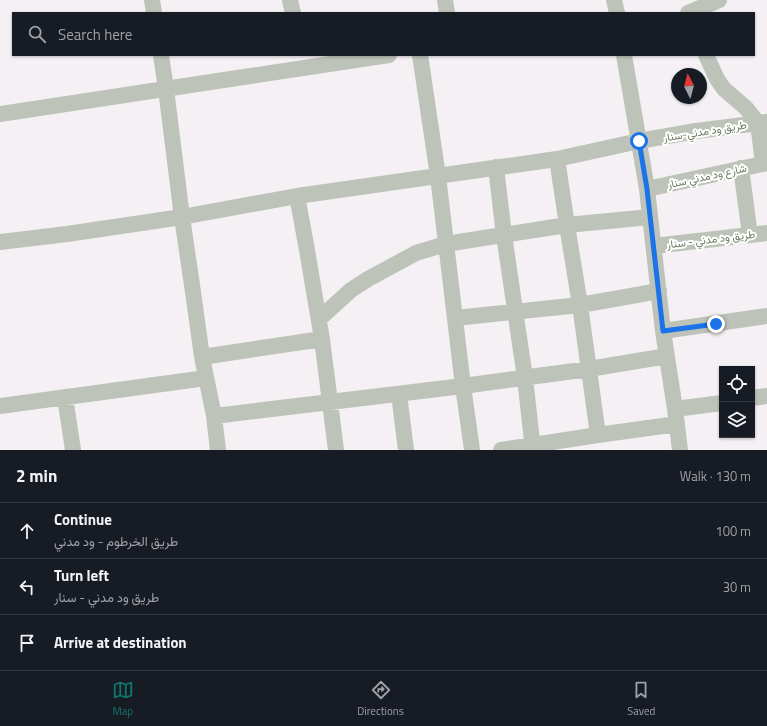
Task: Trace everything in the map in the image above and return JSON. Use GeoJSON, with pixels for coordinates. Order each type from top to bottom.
{"type":"FeatureCollection","features":[{"type":"Feature","properties":{"kind":"street"},"geometry":{"type":"LineString","coordinates":[[152,0],[154,12]]}},
{"type":"Feature","properties":{"kind":"street"},"geometry":{"type":"LineString","coordinates":[[290,0],[293,12]]}},
{"type":"Feature","properties":{"kind":"street"},"geometry":{"type":"LineString","coordinates":[[445,0],[447,12]]}},
{"type":"Feature","properties":{"kind":"street"},"geometry":{"type":"LineString","coordinates":[[614,0],[617,12]]}},
{"type":"Feature","properties":{"kind":"street"},"geometry":{"type":"LineString","coordinates":[[687,0],[688,12]]}},
{"type":"Feature","properties":{"kind":"street"},"geometry":{"type":"LineString","coordinates":[[690,12],[719,0]]}},
{"type":"Feature","properties":{"kind":"street"},"geometry":{"type":"LineString","coordinates":[[161,56],[202,356],[214,416],[218,450]]}},
{"type":"Feature","properties":{"kind":"street"},"geometry":{"type":"LineString","coordinates":[[0,114],[166,89],[302,62],[377,56]]}},
{"type":"Feature","properties":{"kind":"street"},"geometry":{"type":"LineString","coordinates":[[420,56],[438,176],[472,450]]}},
{"type":"Feature","properties":{"kind":"street"},"geometry":{"type":"LineString","coordinates":[[624,56],[647,189],[663,331],[680,450]]}},
{"type":"Feature","properties":{"kind":"street","name":"طريق ود مدني-سنار"},"geometry":{"type":"LineString","coordinates":[[706,56],[717,80],[724,89],[762,123]]}},
{"type":"Feature","properties":{"kind":"street"},"geometry":{"type":"LineString","coordinates":[[762,123],[765,163]]}},
{"type":"Feature","properties":{"kind":"street","name":"طريق ود مدني-سنار"},"geometry":{"type":"LineString","coordinates":[[0,242],[182,217],[297,196],[557,159],[639,141],[696,131],[762,123]]}},
{"type":"Feature","properties":{"kind":"street"},"geometry":{"type":"LineString","coordinates":[[557,159],[580,305],[598,435]]}},
{"type":"Feature","properties":{"kind":"street","name":"شارع ود مدني سنار"},"geometry":{"type":"LineString","coordinates":[[647,189],[765,163]]}},
{"type":"Feature","properties":{"kind":"street"},"geometry":{"type":"LineString","coordinates":[[496,168],[504,235],[525,378],[533,448]]}},
{"type":"Feature","properties":{"kind":"street"},"geometry":{"type":"LineString","coordinates":[[741,168],[750,235]]}},
{"type":"Feature","properties":{"kind":"street"},"geometry":{"type":"LineString","coordinates":[[297,196],[319,319],[336,450]]}},
{"type":"Feature","properties":{"kind":"street"},"geometry":{"type":"LineString","coordinates":[[319,319],[351,290],[416,253],[446,244],[567,225],[650,217]]}},
{"type":"Feature","properties":{"kind":"street","name":"طريق ود مدني - سنار"},"geometry":{"type":"LineString","coordinates":[[654,246],[767,233]]}},
{"type":"Feature","properties":{"kind":"street"},"geometry":{"type":"LineString","coordinates":[[455,318],[580,305],[659,291]]}},
{"type":"Feature","properties":{"kind":"street"},"geometry":{"type":"LineString","coordinates":[[663,331],[767,316]]}},
{"type":"Feature","properties":{"kind":"street"},"geometry":{"type":"LineString","coordinates":[[202,356],[322,339]]}},
{"type":"Feature","properties":{"kind":"street"},"geometry":{"type":"LineString","coordinates":[[214,416],[525,378],[667,356]]}},
{"type":"Feature","properties":{"kind":"street"},"geometry":{"type":"LineString","coordinates":[[0,406],[206,378]]}},
{"type":"Feature","properties":{"kind":"street"},"geometry":{"type":"LineString","coordinates":[[399,394],[406,450]]}},
{"type":"Feature","properties":{"kind":"street"},"geometry":{"type":"LineString","coordinates":[[755,398],[767,396]]}},
{"type":"Feature","properties":{"kind":"street"},"geometry":{"type":"LineString","coordinates":[[65,397],[73,450]]}},
{"type":"Feature","properties":{"kind":"street"},"geometry":{"type":"LineString","coordinates":[[501,450],[533,448],[598,435],[676,417],[719,404]]}},
{"type":"Feature","properties":{"kind":"route"},"geometry":{"type":"LineString","coordinates":[[639,141],[647,189],[663,331],[716,324]]}}]}
